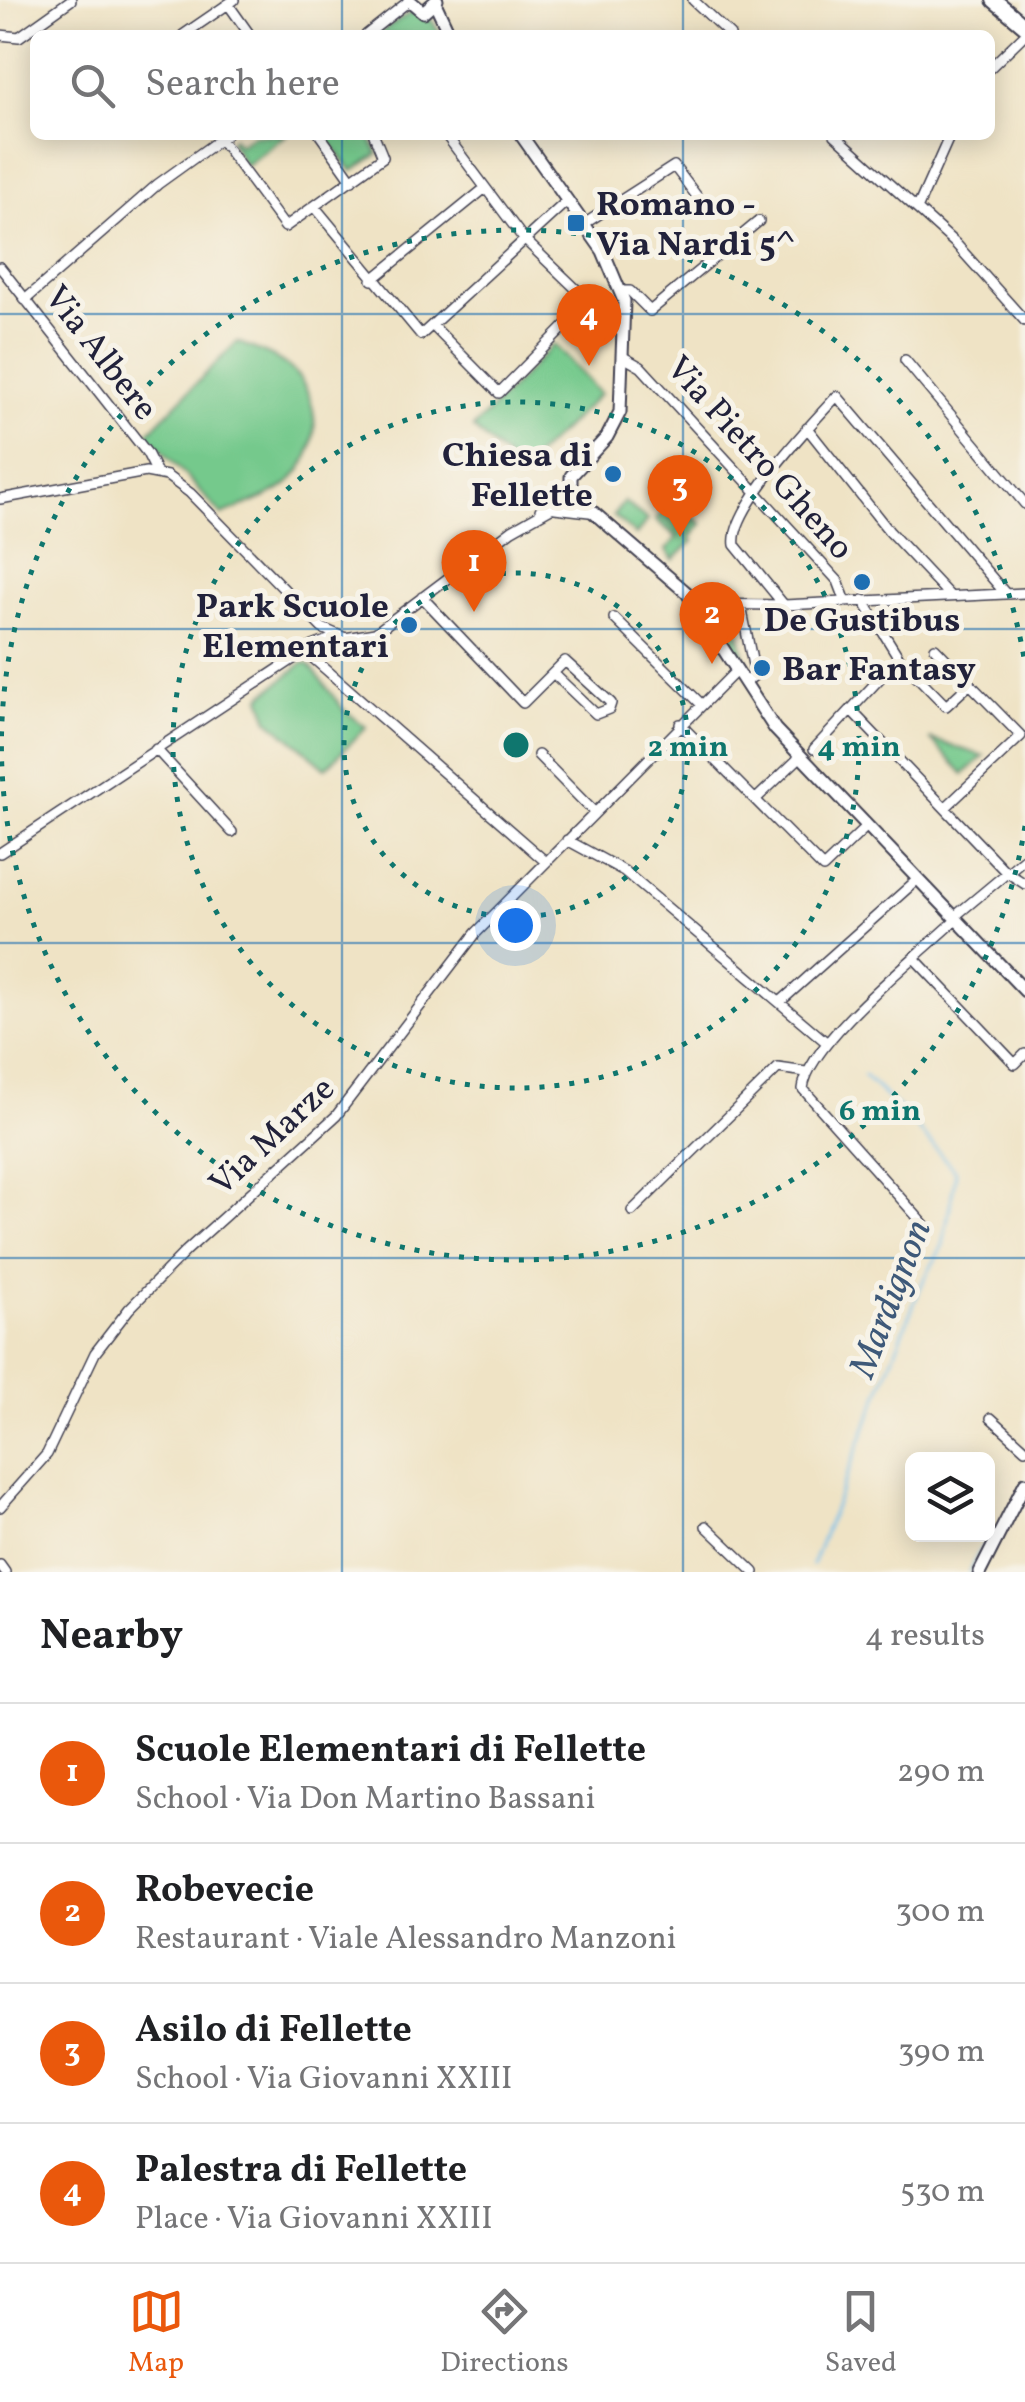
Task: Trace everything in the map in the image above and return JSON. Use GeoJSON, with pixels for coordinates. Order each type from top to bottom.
{"type":"FeatureCollection","features":[{"type":"Feature","properties":{"kind":"highway"},"geometry":{"type":"LineString","coordinates":[[994,0],[1024,25]]}},
{"type":"Feature","properties":{"kind":"highway"},"geometry":{"type":"LineString","coordinates":[[1006,0],[1025,16]]}},
{"type":"Feature","properties":{"kind":"main road"},"geometry":{"type":"LineString","coordinates":[[419,5],[439,19],[447,30]]}},
{"type":"Feature","properties":{"kind":"main road"},"geometry":{"type":"LineString","coordinates":[[525,140],[608,259],[622,292],[626,336],[617,420],[570,476],[570,491],[696,604],[745,683],[800,757],[1025,992]]}},
{"type":"Feature","properties":{"kind":"main road"},"geometry":{"type":"LineString","coordinates":[[980,1572],[1025,1483]]}},
{"type":"Feature","properties":{"kind":"street"},"geometry":{"type":"LineString","coordinates":[[0,35],[19,36],[71,0]]}},
{"type":"Feature","properties":{"kind":"street"},"geometry":{"type":"LineString","coordinates":[[694,0],[725,30]]}},
{"type":"Feature","properties":{"kind":"street"},"geometry":{"type":"LineString","coordinates":[[190,30],[231,2],[247,30]]}},
{"type":"Feature","properties":{"kind":"street"},"geometry":{"type":"LineString","coordinates":[[375,30],[419,5]]}},
{"type":"Feature","properties":{"kind":"street"},"geometry":{"type":"LineString","coordinates":[[995,63],[1025,34]]}},
{"type":"Feature","properties":{"kind":"street"},"geometry":{"type":"LineString","coordinates":[[25,300],[158,184],[216,140]]}},
{"type":"Feature","properties":{"kind":"street"},"geometry":{"type":"LineString","coordinates":[[224,140],[285,227],[385,154],[377,140]]}},
{"type":"Feature","properties":{"kind":"street"},"geometry":{"type":"LineString","coordinates":[[324,140],[352,180]]}},
{"type":"Feature","properties":{"kind":"street"},"geometry":{"type":"LineString","coordinates":[[450,140],[523,238],[626,336]]}},
{"type":"Feature","properties":{"kind":"street"},"geometry":{"type":"LineString","coordinates":[[841,140],[967,256],[1025,322]]}},
{"type":"Feature","properties":{"kind":"street"},"geometry":{"type":"LineString","coordinates":[[917,209],[948,140]]}},
{"type":"Feature","properties":{"kind":"street"},"geometry":{"type":"LineString","coordinates":[[584,224],[674,166],[708,210]]}},
{"type":"Feature","properties":{"kind":"street"},"geometry":{"type":"LineString","coordinates":[[372,280],[484,188]]}},
{"type":"Feature","properties":{"kind":"street"},"geometry":{"type":"LineString","coordinates":[[315,206],[420,335],[568,200]]}},
{"type":"Feature","properties":{"kind":"street"},"geometry":{"type":"LineString","coordinates":[[622,292],[630,292],[650,310],[759,221]]}},
{"type":"Feature","properties":{"kind":"street","name":"Via Albere"},"geometry":{"type":"LineString","coordinates":[[0,267],[147,453],[157,473]]}},
{"type":"Feature","properties":{"kind":"street"},"geometry":{"type":"LineString","coordinates":[[432,325],[498,394],[589,302]]}},
{"type":"Feature","properties":{"kind":"street","name":"Via Pietro Gheno"},"geometry":{"type":"LineString","coordinates":[[625,358],[641,367],[838,581],[899,658],[946,706],[970,684]]}},
{"type":"Feature","properties":{"kind":"street"},"geometry":{"type":"LineString","coordinates":[[905,360],[1025,504]]}},
{"type":"Feature","properties":{"kind":"street"},"geometry":{"type":"LineString","coordinates":[[784,605],[734,540],[739,518],[807,428],[837,396],[1005,593]]}},
{"type":"Feature","properties":{"kind":"street"},"geometry":{"type":"LineString","coordinates":[[807,428],[889,531],[950,596]]}},
{"type":"Feature","properties":{"kind":"street"},"geometry":{"type":"LineString","coordinates":[[0,499],[139,472],[171,478],[322,628],[350,639],[372,634],[570,491]]}},
{"type":"Feature","properties":{"kind":"street"},"geometry":{"type":"LineString","coordinates":[[535,514],[570,491]]}},
{"type":"Feature","properties":{"kind":"street"},"geometry":{"type":"LineString","coordinates":[[548,509],[590,512]]}},
{"type":"Feature","properties":{"kind":"street"},"geometry":{"type":"LineString","coordinates":[[696,604],[784,605],[1025,592]]}},
{"type":"Feature","properties":{"kind":"street"},"geometry":{"type":"LineString","coordinates":[[422,597],[532,712]]}},
{"type":"Feature","properties":{"kind":"street"},"geometry":{"type":"LineString","coordinates":[[851,616],[854,601]]}},
{"type":"Feature","properties":{"kind":"street"},"geometry":{"type":"LineString","coordinates":[[741,606],[755,674],[745,683]]}},
{"type":"Feature","properties":{"kind":"street"},"geometry":{"type":"LineString","coordinates":[[614,618],[700,703]]}},
{"type":"Feature","properties":{"kind":"street"},"geometry":{"type":"LineString","coordinates":[[310,649],[322,628]]}},
{"type":"Feature","properties":{"kind":"street"},"geometry":{"type":"LineString","coordinates":[[0,853],[310,649],[336,636]]}},
{"type":"Feature","properties":{"kind":"street"},"geometry":{"type":"LineString","coordinates":[[935,648],[1023,734],[945,808]]}},
{"type":"Feature","properties":{"kind":"street"},"geometry":{"type":"LineString","coordinates":[[310,649],[356,699],[546,862]]}},
{"type":"Feature","properties":{"kind":"street"},"geometry":{"type":"LineString","coordinates":[[814,749],[899,658]]}},
{"type":"Feature","properties":{"kind":"street"},"geometry":{"type":"LineString","coordinates":[[523,703],[554,674],[570,662],[611,703],[609,709],[596,714],[554,674]]}},
{"type":"Feature","properties":{"kind":"street","name":"Via Marze"},"geometry":{"type":"LineString","coordinates":[[0,1507],[47,1454],[95,1354],[129,1309],[186,1251],[336,1116],[464,948],[700,703],[737,670]]}},
{"type":"Feature","properties":{"kind":"street"},"geometry":{"type":"LineString","coordinates":[[851,710],[1008,873],[1025,884]]}},
{"type":"Feature","properties":{"kind":"street"},"geometry":{"type":"LineString","coordinates":[[680,724],[824,868],[866,826]]}},
{"type":"Feature","properties":{"kind":"street"},"geometry":{"type":"LineString","coordinates":[[156,749],[232,832]]}},
{"type":"Feature","properties":{"kind":"street"},"geometry":{"type":"LineString","coordinates":[[538,755],[594,812]]}},
{"type":"Feature","properties":{"kind":"street"},"geometry":{"type":"LineString","coordinates":[[756,799],[800,757]]}},
{"type":"Feature","properties":{"kind":"street"},"geometry":{"type":"LineString","coordinates":[[566,840],[624,870],[826,1042]]}},
{"type":"Feature","properties":{"kind":"street"},"geometry":{"type":"LineString","coordinates":[[929,1230],[861,1163],[803,1089],[806,1072],[826,1042],[955,918],[1025,858]]}},
{"type":"Feature","properties":{"kind":"street"},"geometry":{"type":"LineString","coordinates":[[780,1002],[918,880]]}},
{"type":"Feature","properties":{"kind":"street"},"geometry":{"type":"LineString","coordinates":[[914,958],[1015,1064],[1025,1054]]}},
{"type":"Feature","properties":{"kind":"street"},"geometry":{"type":"LineString","coordinates":[[632,1211],[778,1068],[806,1072]]}},
{"type":"Feature","properties":{"kind":"street"},"geometry":{"type":"LineString","coordinates":[[992,1418],[1025,1449]]}},
{"type":"Feature","properties":{"kind":"street"},"geometry":{"type":"LineString","coordinates":[[706,1526],[754,1572]]}},
{"type":"Feature","properties":{"kind":"street"},"geometry":{"type":"LineString","coordinates":[[0,1564],[6,1572]]}},
{"type":"Feature","properties":{"kind":"green space"},"geometry":{"type":"Polygon","coordinates":[[[412,12],[429,17],[438,30],[383,30],[412,12]]]}},
{"type":"Feature","properties":{"kind":"green space"},"geometry":{"type":"Polygon","coordinates":[[[246,140],[279,140],[245,166],[230,141],[239,145],[246,140]]]}},
{"type":"Feature","properties":{"kind":"green space"},"geometry":{"type":"Polygon","coordinates":[[[328,140],[371,140],[378,154],[352,171],[328,140]]]}},
{"type":"Feature","properties":{"kind":"green space"},"geometry":{"type":"Polygon","coordinates":[[[237,342],[273,357],[302,382],[313,410],[313,440],[301,469],[284,487],[222,515],[147,434],[237,342]]]}},
{"type":"Feature","properties":{"kind":"green space"},"geometry":{"type":"Polygon","coordinates":[[[554,344],[600,394],[520,471],[473,428],[554,344]]]}},
{"type":"Feature","properties":{"kind":"green space"},"geometry":{"type":"Polygon","coordinates":[[[624,502],[648,520],[636,535],[613,516],[624,502]]]}},
{"type":"Feature","properties":{"kind":"green space"},"geometry":{"type":"Polygon","coordinates":[[[668,505],[686,525],[694,517],[702,524],[690,538],[693,541],[673,560],[666,550],[677,537],[656,520],[668,505]]]}},
{"type":"Feature","properties":{"kind":"green space"},"geometry":{"type":"Polygon","coordinates":[[[714,621],[737,622],[747,670],[743,669],[714,621]]]}},
{"type":"Feature","properties":{"kind":"green space"},"geometry":{"type":"Polygon","coordinates":[[[303,663],[309,664],[344,710],[366,727],[326,768],[269,720],[261,697],[303,663]]]}},
{"type":"Feature","properties":{"kind":"green space"},"geometry":{"type":"Polygon","coordinates":[[[930,739],[984,756],[964,774],[930,739]]]}},
{"type":"Feature","properties":{"kind":"waterway","name":"Mardignon"},"geometry":{"type":"LineString","coordinates":[[812,1565],[921,1286],[943,1245],[956,1172],[904,1113],[863,1075]]}},
{"type":"Feature","properties":{"kind":"waterway"},"geometry":{"type":"LineString","coordinates":[[969,1572],[984,1543]]}},
{"type":"Feature","properties":{"kind":"place","name":"Romano - Via Nardi 5^"},"geometry":{"type":"Point","coordinates":[576,223]}},
{"type":"Feature","properties":{"kind":"place","name":"Palestra di Fellette"},"geometry":{"type":"Point","coordinates":[589,366]}},
{"type":"Feature","properties":{"kind":"place","name":"Chiesa di Fellette"},"geometry":{"type":"Point","coordinates":[613,474]}},
{"type":"Feature","properties":{"kind":"place","name":"Asilo di Fellette"},"geometry":{"type":"Point","coordinates":[680,537]}},
{"type":"Feature","properties":{"kind":"place","name":"De Gustibus"},"geometry":{"type":"Point","coordinates":[862,582]}},
{"type":"Feature","properties":{"kind":"place","name":"Scuole Elementari di Fellette"},"geometry":{"type":"Point","coordinates":[474,612]}},
{"type":"Feature","properties":{"kind":"place","name":"Park Scuole Elementari"},"geometry":{"type":"Point","coordinates":[409,625]}},
{"type":"Feature","properties":{"kind":"place","name":"Robevecie"},"geometry":{"type":"Point","coordinates":[712,664]}},
{"type":"Feature","properties":{"kind":"place","name":"Bar Fantasy"},"geometry":{"type":"Point","coordinates":[762,668]}}]}
